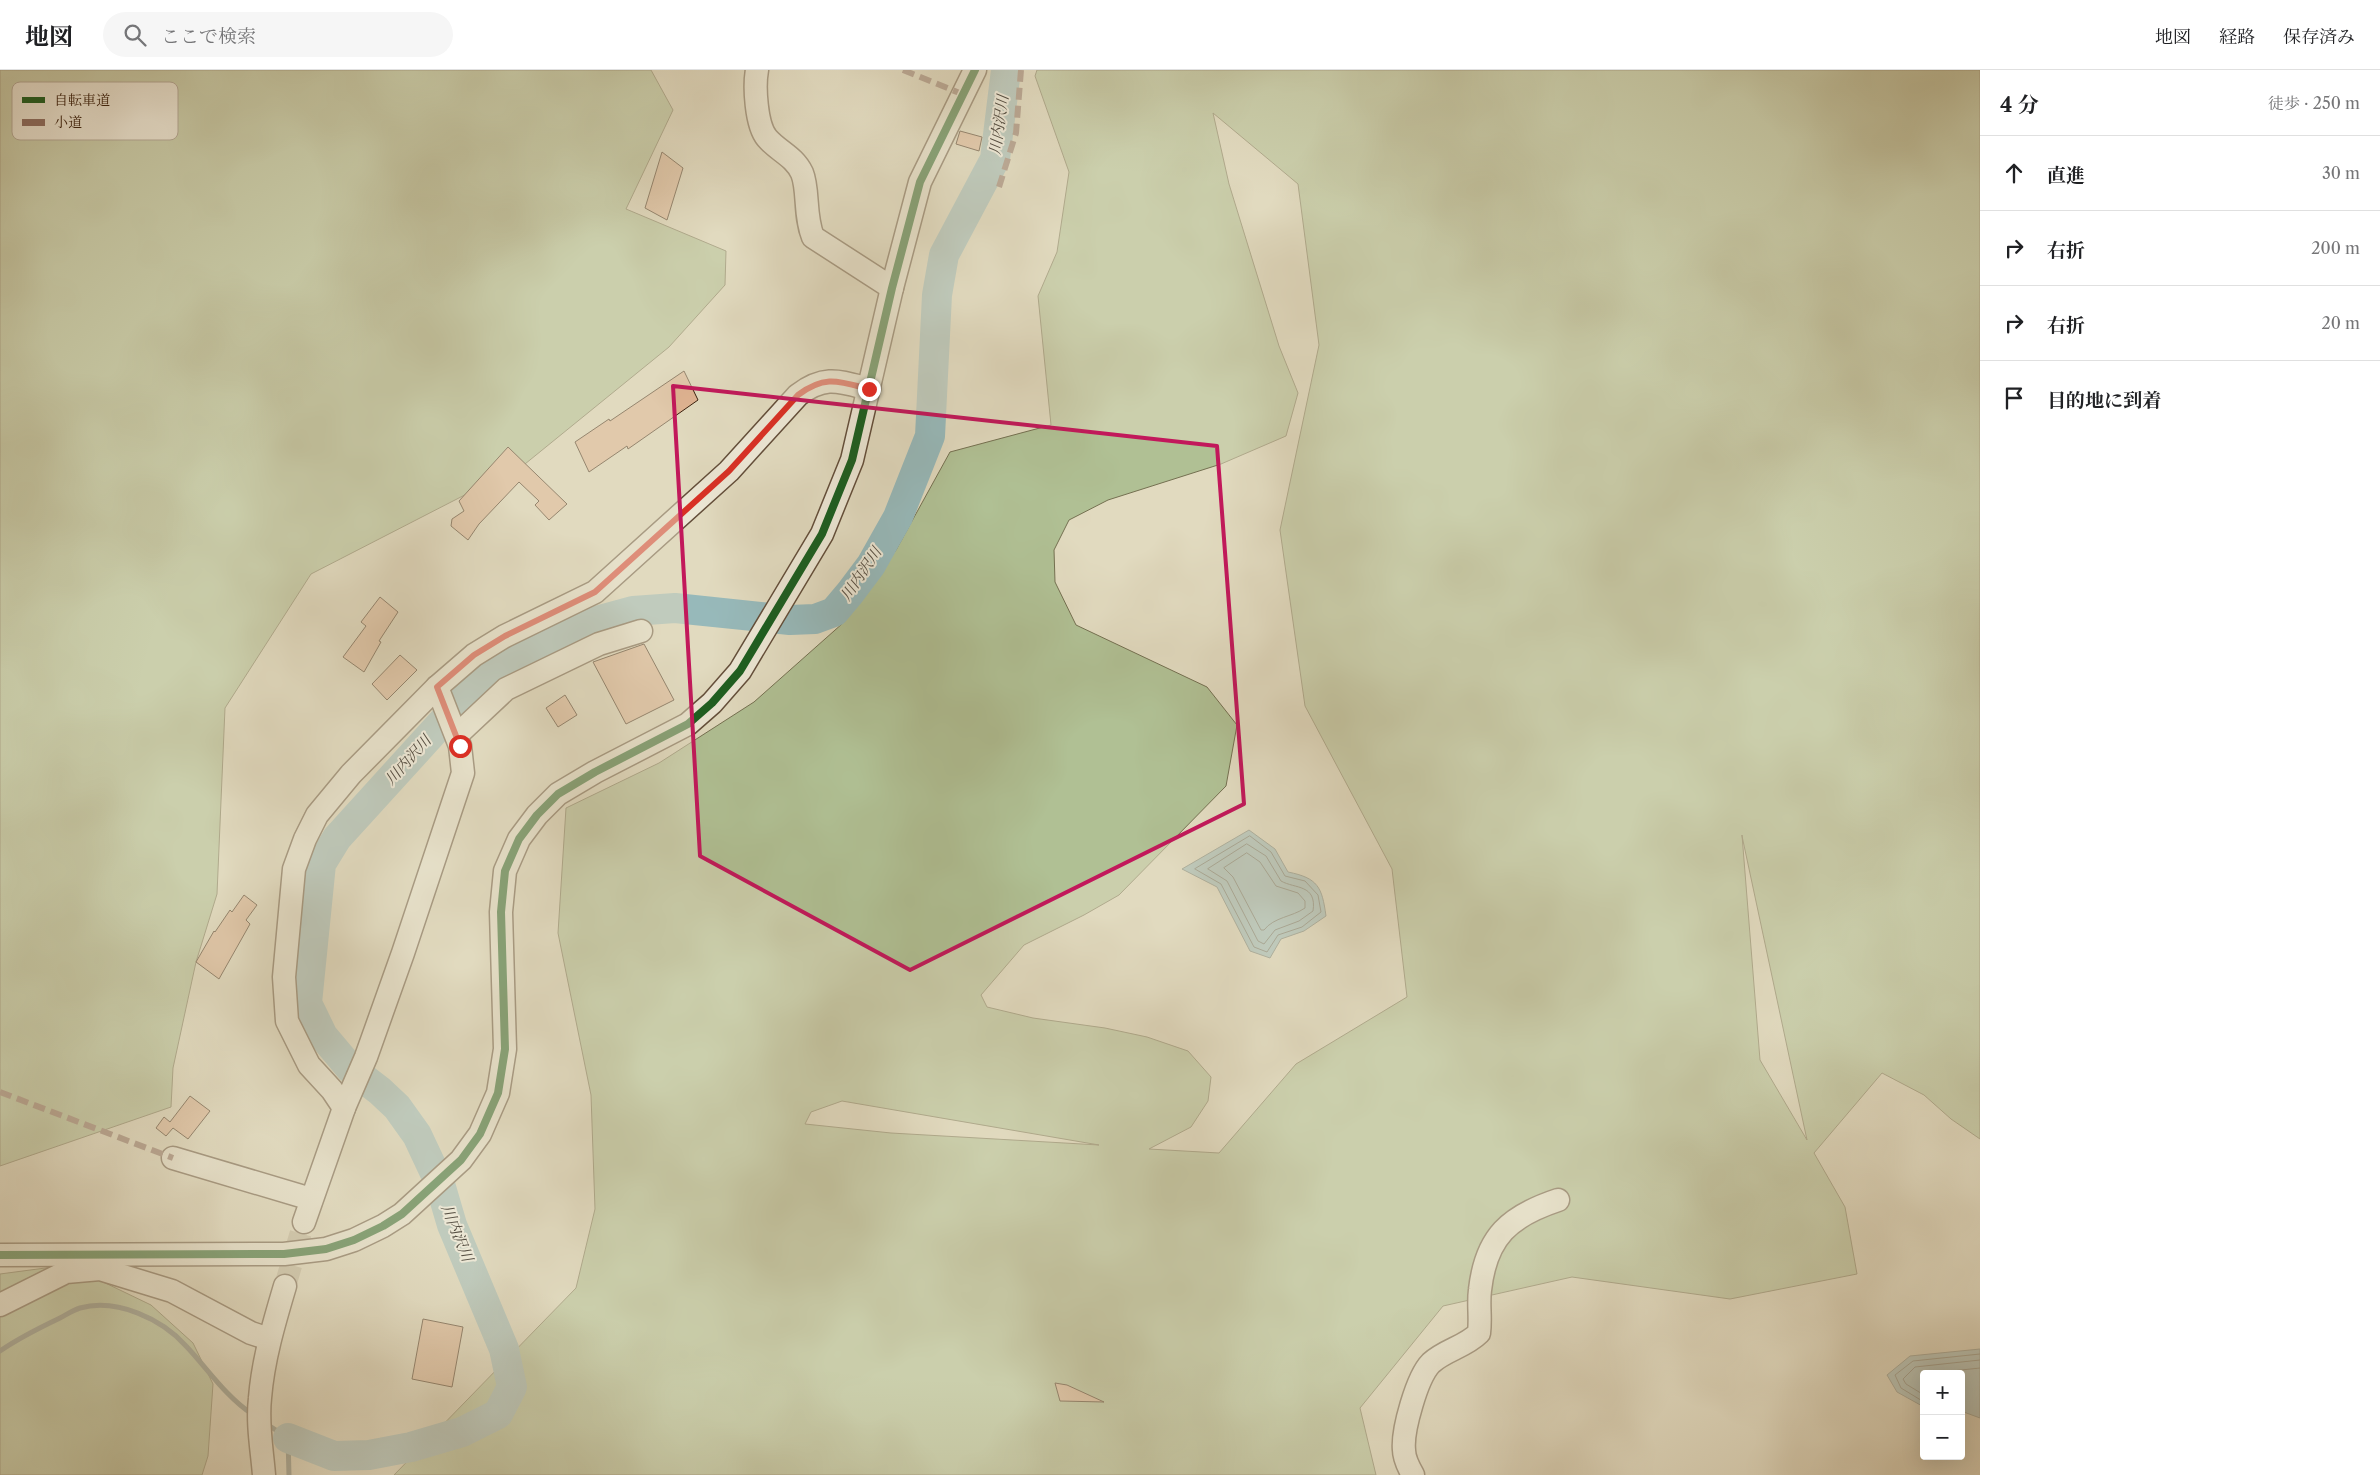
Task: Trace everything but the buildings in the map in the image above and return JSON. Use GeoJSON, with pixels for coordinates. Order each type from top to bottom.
{"type":"FeatureCollection","features":[{"type":"Feature","properties":{"kind":"street"},"geometry":{"type":"LineString","coordinates":[[757,70],[755,79],[758,115],[765,136],[795,160],[803,175],[808,223],[813,237],[892,288]]}},
{"type":"Feature","properties":{"kind":"street"},"geometry":{"type":"LineString","coordinates":[[0,1255],[284,1254],[326,1249],[354,1240],[383,1226],[416,1203],[454,1167],[480,1134],[498,1093],[505,1049],[500,912],[505,871],[519,839],[537,815],[558,794],[595,772],[688,724],[712,703],[740,671],[822,534],[852,460],[892,288],[920,182],[974,70]]}},
{"type":"Feature","properties":{"kind":"street"},"geometry":{"type":"LineString","coordinates":[[347,1098],[332,1090],[306,1058],[287,1021],[284,977],[294,869],[317,815],[352,774],[440,693],[474,655],[505,636],[595,592],[729,471],[798,395],[810,386],[827,380],[869,389]]}},
{"type":"Feature","properties":{"kind":"street"},"geometry":{"type":"LineString","coordinates":[[456,732],[506,689],[599,644],[641,631]]}},
{"type":"Feature","properties":{"kind":"street"},"geometry":{"type":"LineString","coordinates":[[304,1222],[347,1098],[366,1056],[403,953],[463,773],[460,746],[456,732],[440,693]]}},
{"type":"Feature","properties":{"kind":"street"},"geometry":{"type":"LineString","coordinates":[[172,1158],[311,1199]]}},
{"type":"Feature","properties":{"kind":"street"},"geometry":{"type":"LineString","coordinates":[[1413,1475],[1404,1450],[1406,1428],[1422,1374],[1431,1363],[1469,1343],[1479,1333],[1480,1290],[1488,1257],[1500,1234],[1516,1218],[1536,1207],[1558,1200]]}},
{"type":"Feature","properties":{"kind":"street"},"geometry":{"type":"LineString","coordinates":[[0,1305],[66,1272],[100,1269],[172,1291],[251,1334],[269,1339]]}},
{"type":"Feature","properties":{"kind":"street"},"geometry":{"type":"LineString","coordinates":[[264,1475],[260,1430],[260,1399],[269,1339],[285,1286]]}},
{"type":"Feature","properties":{"kind":"highlighted area"},"geometry":{"type":"Polygon","coordinates":[[[673,386],[1217,446],[1244,804],[910,970],[700,856],[673,386]]]}},
{"type":"Feature","properties":{"kind":"green space"},"geometry":{"type":"Polygon","coordinates":[[[0,70],[651,70],[673,110],[626,209],[726,251],[725,285],[669,347],[525,464],[311,574],[225,708],[217,894],[196,962],[173,1068],[171,1107],[0,1166],[0,70]]]}},
{"type":"Feature","properties":{"kind":"green space"},"geometry":{"type":"Polygon","coordinates":[[[1037,70],[1980,70],[1980,1139],[1951,1119],[1924,1095],[1882,1073],[1814,1153],[1845,1207],[1857,1274],[1730,1299],[1572,1277],[1443,1306],[1360,1408],[1376,1475],[394,1475],[576,1288],[595,1209],[591,1095],[558,933],[566,808],[659,763],[754,702],[843,623],[896,550],[950,452],[1051,425],[1038,296],[1057,252],[1069,172],[1035,76],[1037,70]],[[1213,113],[1229,184],[1279,346],[1298,393],[1286,436],[1221,464],[1108,500],[1069,520],[1054,550],[1055,582],[1076,625],[1207,687],[1237,725],[1226,786],[1119,895],[1024,945],[981,995],[987,1007],[1033,1018],[1105,1028],[1147,1037],[1188,1051],[1211,1077],[1208,1101],[1191,1127],[1149,1149],[1219,1153],[1296,1064],[1407,997],[1392,869],[1305,706],[1280,530],[1319,345],[1298,184],[1213,113]],[[1742,837],[1760,1060],[1807,1140],[1742,837]],[[842,1101],[811,1112],[805,1124],[891,1133],[1099,1145],[842,1101]]]}},
{"type":"Feature","properties":{"kind":"green space"},"geometry":{"type":"Polygon","coordinates":[[[68,1265],[151,1305],[193,1343],[213,1384],[208,1456],[202,1475],[0,1475],[0,1274],[68,1265]]]}},
{"type":"Feature","properties":{"kind":"water"},"geometry":{"type":"Polygon","coordinates":[[[1249,830],[1275,849],[1288,872],[1306,877],[1317,885],[1323,898],[1326,916],[1304,931],[1281,939],[1270,958],[1250,951],[1217,887],[1182,869],[1249,830]]]}},
{"type":"Feature","properties":{"kind":"water"},"geometry":{"type":"Polygon","coordinates":[[[1980,1349],[1980,1418],[1965,1412],[1965,1370],[1920,1370],[1920,1405],[1897,1392],[1887,1375],[1910,1356],[1980,1349]]]}},
{"type":"Feature","properties":{"kind":"waterway","name":"川内沢川"},"geometry":{"type":"LineString","coordinates":[[288,1438],[334,1456],[369,1455],[411,1447],[462,1432],[498,1414],[512,1387],[504,1349],[452,1225],[440,1184],[417,1135],[397,1107],[350,1068],[323,1036],[307,1003],[321,864],[337,838],[467,695],[510,661],[589,623],[633,611],[675,608],[790,620],[815,619],[834,612],[871,565],[898,517],[930,436],[937,295],[944,255],[995,159],[1006,70]]}},
{"type":"Feature","properties":{"kind":"waterway"},"geometry":{"type":"LineString","coordinates":[[0,1351],[29,1333],[77,1309],[94,1306],[109,1306],[123,1309],[138,1313],[165,1327],[194,1355],[225,1391],[252,1414]]}},
{"type":"Feature","properties":{"kind":"waterway"},"geometry":{"type":"LineString","coordinates":[[265,1423],[288,1438],[289,1475]]}},
{"type":"Feature","properties":{"kind":"tunnel"},"geometry":{"type":"LineString","coordinates":[[285,1286],[304,1222]]}},
{"type":"Feature","properties":{"kind":"marked path"},"geometry":{"type":"LineString","coordinates":[[903,70],[962,94]]}},
{"type":"Feature","properties":{"kind":"marked path"},"geometry":{"type":"LineString","coordinates":[[999,187],[1016,133],[1021,70]]}},
{"type":"Feature","properties":{"kind":"marked path"},"geometry":{"type":"LineString","coordinates":[[0,1092],[173,1158]]}},
{"type":"Feature","properties":{"kind":"cycle path"},"geometry":{"type":"LineString","coordinates":[[0,1255],[284,1254],[326,1249],[354,1240],[383,1226],[402,1214],[461,1160],[480,1134],[498,1093],[505,1049],[501,912],[505,871],[519,839],[537,815],[558,794],[595,772],[688,724],[712,703],[740,671],[822,534],[852,460],[892,288],[920,182],[975,70]]}},
{"type":"Feature","properties":{"kind":"route"},"geometry":{"type":"LineString","coordinates":[[460,746],[437,687],[474,655],[505,636],[595,592],[631,557],[729,471],[798,395],[810,386],[827,380],[869,389]]}}]}
